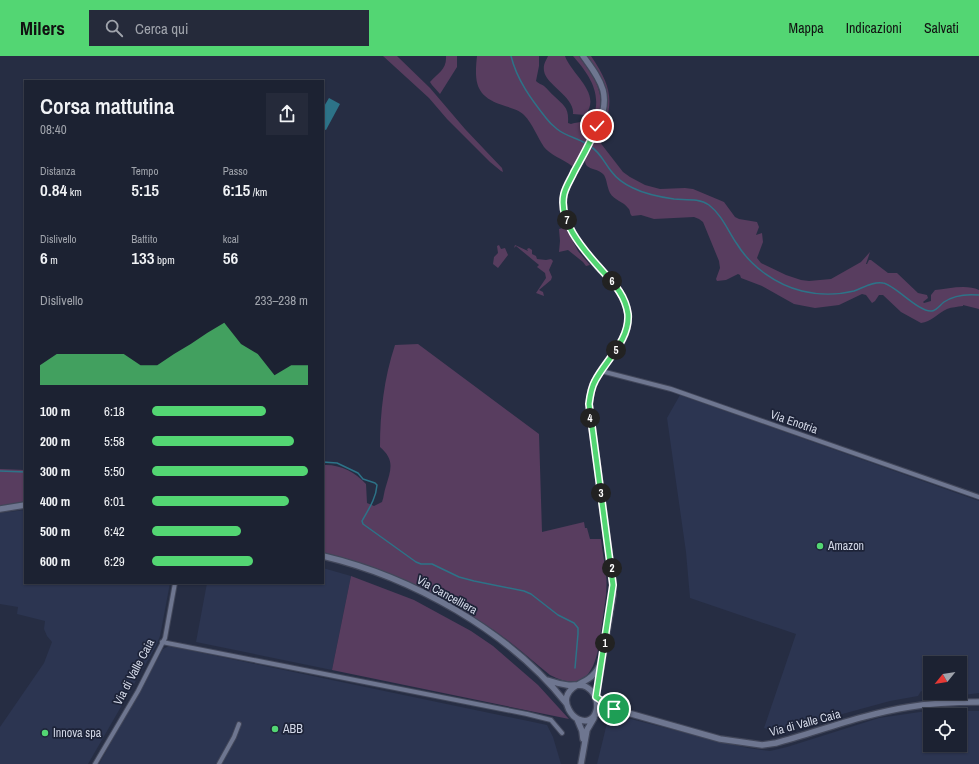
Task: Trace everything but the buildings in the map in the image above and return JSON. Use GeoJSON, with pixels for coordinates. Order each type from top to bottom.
{"type":"FeatureCollection","features":[{"type":"Feature","properties":{"kind":"main road"},"geometry":{"type":"LineString","coordinates":[[581,764],[587,730],[596,714],[598,705],[596,697],[613,595],[613,582],[589,407],[593,386],[623,338],[628,315],[626,304],[620,292],[583,247],[572,230],[565,215],[563,201],[564,193],[592,138],[603,112],[604,99],[600,82],[583,56]]}},
{"type":"Feature","properties":{"kind":"main road"},"geometry":{"type":"LineString","coordinates":[[0,509],[24,505]]}},
{"type":"Feature","properties":{"kind":"main road","name":"Via Cancelliera"},"geometry":{"type":"LineString","coordinates":[[324,556],[387,576],[418,590],[458,612],[504,642],[546,680],[566,703]]}},
{"type":"Feature","properties":{"kind":"main road"},"geometry":{"type":"LineString","coordinates":[[584,744],[582,731],[566,703],[566,698],[569,691],[576,685],[591,677],[601,662]]}},
{"type":"Feature","properties":{"kind":"main road","name":"Via Cancelliera"},"geometry":{"type":"LineString","coordinates":[[546,680],[562,684],[576,685]]}},
{"type":"Feature","properties":{"kind":"main road"},"geometry":{"type":"LineString","coordinates":[[576,685],[587,687],[596,697]]}},
{"type":"Feature","properties":{"kind":"main road","name":"Via di Valle Caia"},"geometry":{"type":"LineString","coordinates":[[596,697],[614,709],[720,739],[762,745],[776,743],[908,707],[936,703],[979,702]]}},
{"type":"Feature","properties":{"kind":"main road"},"geometry":{"type":"LineString","coordinates":[[576,719],[586,721],[596,714],[614,709]]}},
{"type":"Feature","properties":{"kind":"street","name":"Via Enotria"},"geometry":{"type":"LineString","coordinates":[[601,371],[671,389],[979,497]]}},
{"type":"Feature","properties":{"kind":"street","name":"Via di Valle Caia"},"geometry":{"type":"LineString","coordinates":[[95,764],[138,691],[165,638],[176,584]]}},
{"type":"Feature","properties":{"kind":"street"},"geometry":{"type":"LineString","coordinates":[[162,642],[527,714],[551,720],[562,732]]}},
{"type":"Feature","properties":{"kind":"street"},"geometry":{"type":"LineString","coordinates":[[219,764],[234,738],[239,724]]}},
{"type":"Feature","properties":{"kind":"shaded area"},"geometry":{"type":"Polygon","coordinates":[[[383,56],[397,56],[430,88],[465,129],[502,168],[503,172],[490,162],[447,119],[429,98],[383,56]]]}},
{"type":"Feature","properties":{"kind":"shaded area"},"geometry":{"type":"Polygon","coordinates":[[[446,56],[457,56],[457,67],[440,94],[430,82],[443,68],[446,56]]]}},
{"type":"Feature","properties":{"kind":"shaded area"},"geometry":{"type":"Polygon","coordinates":[[[477,56],[539,56],[536,81],[545,87],[563,105],[568,113],[568,123],[571,124],[592,118],[595,113],[596,106],[593,85],[573,56],[579,56],[596,82],[601,101],[598,120],[594,130],[575,166],[572,166],[553,155],[544,147],[530,122],[522,113],[495,102],[483,94],[477,82],[477,56]]]}},
{"type":"Feature","properties":{"kind":"shaded area"},"geometry":{"type":"Polygon","coordinates":[[[548,56],[565,56],[568,63],[584,84],[590,99],[590,107],[585,115],[573,114],[570,102],[546,76],[544,66],[548,56]]]}},
{"type":"Feature","properties":{"kind":"shaded area"},"geometry":{"type":"Polygon","coordinates":[[[587,56],[591,56],[599,68],[608,88],[609,107],[599,141],[623,172],[645,185],[660,189],[693,189],[724,202],[735,217],[757,222],[759,227],[756,235],[762,233],[763,242],[757,258],[761,263],[786,275],[801,280],[809,281],[831,279],[861,262],[870,252],[866,264],[869,260],[871,260],[888,273],[897,273],[918,293],[927,295],[928,298],[923,302],[924,303],[931,301],[931,295],[935,290],[968,287],[979,290],[979,309],[963,305],[947,309],[928,321],[921,323],[901,312],[883,295],[879,295],[872,303],[866,295],[862,294],[839,305],[815,308],[794,304],[762,286],[741,278],[738,274],[726,280],[717,281],[716,279],[720,268],[719,261],[703,222],[694,217],[654,219],[641,215],[632,216],[629,209],[610,193],[604,175],[589,167],[585,163],[586,154],[601,128],[607,106],[605,87],[595,67],[587,56]]]}},
{"type":"Feature","properties":{"kind":"shaded area"},"geometry":{"type":"Polygon","coordinates":[[[329,98],[340,104],[326,130],[324,129],[324,106],[329,98]]]}},
{"type":"Feature","properties":{"kind":"shaded area"},"geometry":{"type":"Polygon","coordinates":[[[566,228],[578,251],[590,265],[586,266],[568,250],[559,252],[559,229],[566,228]]]}},
{"type":"Feature","properties":{"kind":"shaded area"},"geometry":{"type":"Polygon","coordinates":[[[499,245],[501,249],[505,248],[508,255],[498,268],[493,264],[494,257],[498,253],[497,246],[499,245]]]}},
{"type":"Feature","properties":{"kind":"shaded area"},"geometry":{"type":"Polygon","coordinates":[[[515,245],[528,251],[527,249],[529,248],[532,250],[532,254],[536,256],[537,259],[551,259],[553,261],[549,270],[552,277],[551,280],[539,290],[543,292],[544,296],[536,293],[546,278],[545,273],[537,267],[539,265],[516,246],[514,248],[515,245]]]}},
{"type":"Feature","properties":{"kind":"shaded area"},"geometry":{"type":"Polygon","coordinates":[[[418,344],[539,434],[542,532],[584,522],[590,539],[601,539],[606,570],[606,600],[595,660],[591,670],[585,677],[576,681],[565,681],[550,675],[509,641],[455,606],[391,575],[368,566],[324,553],[324,465],[341,467],[352,472],[366,484],[367,503],[374,506],[382,502],[390,470],[390,461],[388,456],[380,447],[382,408],[385,383],[395,345],[418,344]]]}},
{"type":"Feature","properties":{"kind":"shaded area"},"geometry":{"type":"Polygon","coordinates":[[[680,395],[979,501],[979,693],[967,695],[967,656],[923,656],[923,692],[921,691],[918,696],[890,701],[774,731],[764,728],[796,634],[690,598],[686,552],[667,418],[680,395]]]}},
{"type":"Feature","properties":{"kind":"shaded area"},"geometry":{"type":"Polygon","coordinates":[[[0,469],[24,470],[24,504],[0,509],[0,469]]]}},
{"type":"Feature","properties":{"kind":"shaded area"},"geometry":{"type":"Polygon","coordinates":[[[24,510],[24,584],[170,584],[160,636],[156,646],[88,764],[0,764],[0,727],[44,663],[52,642],[44,629],[45,621],[17,614],[18,607],[0,604],[0,513],[24,510]]]}},
{"type":"Feature","properties":{"kind":"shaded area"},"geometry":{"type":"Polygon","coordinates":[[[324,568],[351,576],[332,670],[196,642],[207,584],[324,584],[324,568]]]}},
{"type":"Feature","properties":{"kind":"shaded area"},"geometry":{"type":"Polygon","coordinates":[[[351,576],[414,600],[471,631],[493,646],[538,685],[569,719],[332,670],[351,576]]]}},
{"type":"Feature","properties":{"kind":"shaded area"},"geometry":{"type":"Polygon","coordinates":[[[169,646],[547,725],[553,737],[561,764],[99,764],[163,649],[169,646]]]}},
{"type":"Feature","properties":{"kind":"shaded area"},"geometry":{"type":"Polygon","coordinates":[[[967,711],[979,711],[979,764],[597,764],[608,719],[619,716],[721,742],[770,751],[879,718],[923,712],[923,752],[967,752],[967,711]]]}},
{"type":"Feature","properties":{"kind":"waterway"},"geometry":{"type":"LineString","coordinates":[[511,56],[525,89],[548,121],[561,132],[587,144]]}},
{"type":"Feature","properties":{"kind":"waterway"},"geometry":{"type":"LineString","coordinates":[[590,146],[599,154],[611,171],[621,181],[642,192],[674,199],[696,200],[709,205],[721,218],[743,252],[757,267],[774,280],[793,288],[821,294],[835,294],[854,291],[876,283],[883,283],[893,288],[920,308],[932,311],[937,309],[944,302],[957,296],[979,295]]}},
{"type":"Feature","properties":{"kind":"waterway"},"geometry":{"type":"LineString","coordinates":[[324,462],[337,463],[358,473],[363,479],[377,485],[373,500],[362,521],[363,524],[416,562],[421,564],[432,564],[459,577],[524,591],[531,594],[558,615],[574,623],[578,628],[575,668]]}},
{"type":"Feature","properties":{"kind":"waterway"},"geometry":{"type":"LineString","coordinates":[[0,471],[24,472]]}},
{"type":"Feature","properties":{"kind":"place","name":"Amazon"},"geometry":{"type":"Point","coordinates":[820,546]}},
{"type":"Feature","properties":{"kind":"place","name":"ABB"},"geometry":{"type":"Point","coordinates":[275,729]}},
{"type":"Feature","properties":{"kind":"place","name":"Innova spa"},"geometry":{"type":"Point","coordinates":[45,733]}},
{"type":"Feature","properties":{"kind":"route"},"geometry":{"type":"LineString","coordinates":[[597,126],[566,189],[563,201],[565,215],[576,238],[599,268],[615,284],[626,304],[628,315],[625,334],[594,382],[589,404],[613,577],[613,595],[596,697],[614,709]]}}]}
